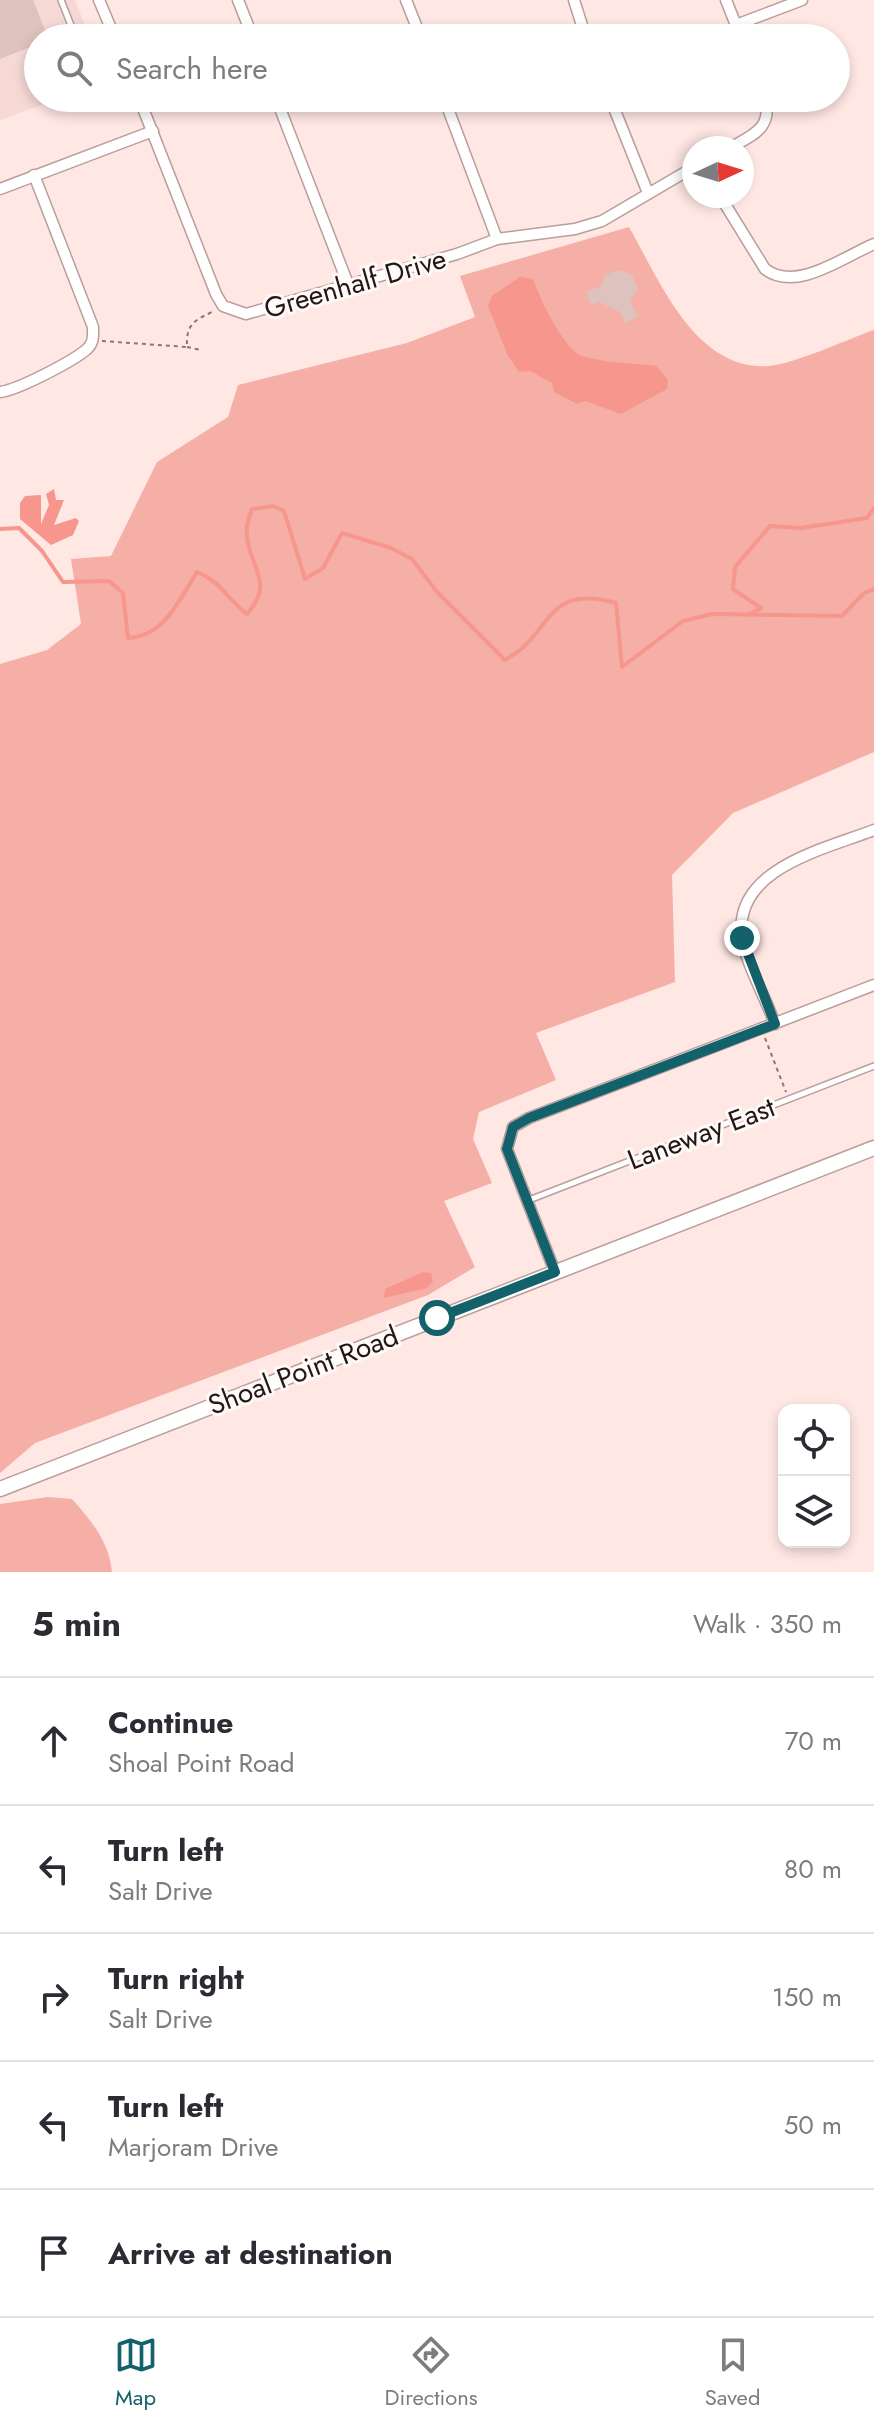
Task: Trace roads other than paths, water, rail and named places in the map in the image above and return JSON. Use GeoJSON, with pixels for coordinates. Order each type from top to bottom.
{"type":"FeatureCollection","features":[{"type":"Feature","properties":{"kind":"street"},"geometry":{"type":"LineString","coordinates":[[99,0],[108,24]]}},
{"type":"Feature","properties":{"kind":"street"},"geometry":{"type":"LineString","coordinates":[[238,0],[247,24]]}},
{"type":"Feature","properties":{"kind":"street"},"geometry":{"type":"LineString","coordinates":[[406,0],[415,24]]}},
{"type":"Feature","properties":{"kind":"street"},"geometry":{"type":"LineString","coordinates":[[574,0],[582,24]]}},
{"type":"Feature","properties":{"kind":"street"},"geometry":{"type":"LineString","coordinates":[[726,0],[736,24]]}},
{"type":"Feature","properties":{"kind":"street"},"geometry":{"type":"LineString","coordinates":[[739,24],[802,0]]}},
{"type":"Feature","properties":{"kind":"street","name":"Greenhalf Drive"},"geometry":{"type":"LineString","coordinates":[[145,112],[223,306],[246,314],[497,239],[575,229],[602,221],[682,174]]}},
{"type":"Feature","properties":{"kind":"street"},"geometry":{"type":"LineString","coordinates":[[281,112],[348,284]]}},
{"type":"Feature","properties":{"kind":"street"},"geometry":{"type":"LineString","coordinates":[[449,112],[497,239]]}},
{"type":"Feature","properties":{"kind":"street"},"geometry":{"type":"LineString","coordinates":[[616,112],[648,193]]}},
{"type":"Feature","properties":{"kind":"street"},"geometry":{"type":"LineString","coordinates":[[749,136],[764,126],[768,112]]}},
{"type":"Feature","properties":{"kind":"street"},"geometry":{"type":"LineString","coordinates":[[0,189],[153,131]]}},
{"type":"Feature","properties":{"kind":"street"},"geometry":{"type":"LineString","coordinates":[[0,392],[58,365],[86,349],[93,340],[93,327],[34,175]]}},
{"type":"Feature","properties":{"kind":"street"},"geometry":{"type":"LineString","coordinates":[[727,208],[765,269],[776,277],[797,278],[874,244]]}},
{"type":"Feature","properties":{"kind":"street"},"geometry":{"type":"LineString","coordinates":[[775,1024],[742,938],[744,909],[757,886],[780,867],[874,830]]}},
{"type":"Feature","properties":{"kind":"street"},"geometry":{"type":"LineString","coordinates":[[555,1272],[507,1149],[513,1127],[529,1118],[874,985]]}},
{"type":"Feature","properties":{"kind":"street","name":"Shoal Point Road"},"geometry":{"type":"LineString","coordinates":[[0,1489],[874,1148]]}},
{"type":"Feature","properties":{"kind":"lane"},"geometry":{"type":"LineString","coordinates":[[61,0],[70,24]]}},
{"type":"Feature","properties":{"kind":"lane","name":"Laneway East"},"geometry":{"type":"LineString","coordinates":[[528,1200],[874,1066]]}},
{"type":"Feature","properties":{"kind":"waterway"},"geometry":{"type":"LineString","coordinates":[[0,529],[19,528],[42,551],[63,582],[109,581],[123,593],[128,638],[141,636],[161,624],[197,572],[218,585],[247,614],[260,591],[258,571],[247,540],[248,521],[252,509],[273,506],[284,511],[305,579],[323,568],[342,533],[391,548],[412,559],[437,592],[505,660],[521,649],[562,605],[575,600],[616,603],[622,667],[683,621],[712,614],[842,616],[864,593],[874,589]]}},
{"type":"Feature","properties":{"kind":"waterway"},"geometry":{"type":"LineString","coordinates":[[749,615],[761,608],[733,589],[735,567],[770,526],[801,528],[867,518],[874,508]]}}]}
